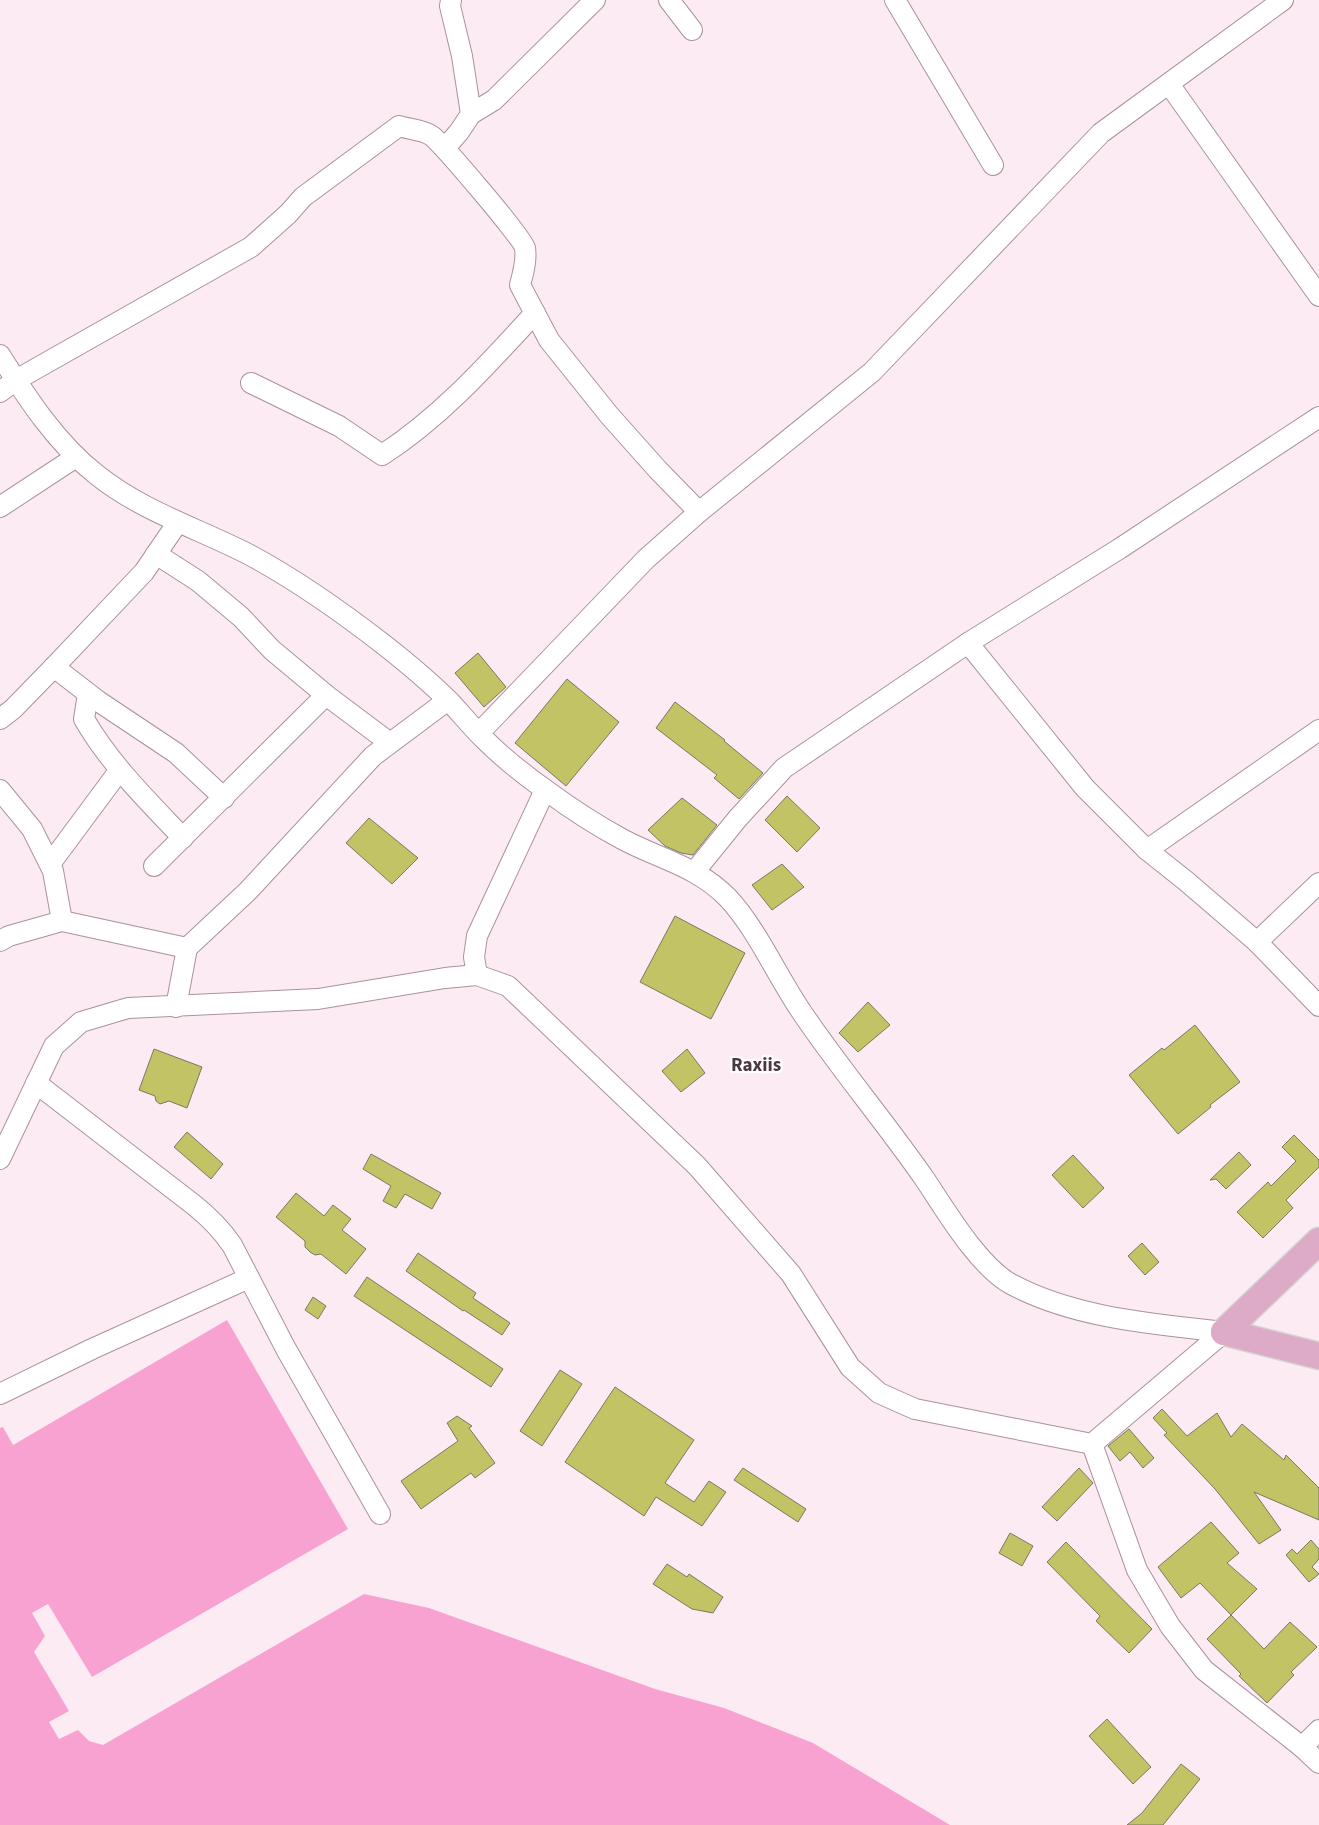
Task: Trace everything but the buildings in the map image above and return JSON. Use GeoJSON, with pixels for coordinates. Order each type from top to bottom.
{"type":"FeatureCollection","features":[{"type":"Feature","properties":{"kind":"main road"},"geometry":{"type":"LineString","coordinates":[[1224,1332],[1319,1241]]}},
{"type":"Feature","properties":{"kind":"main road"},"geometry":{"type":"LineString","coordinates":[[1224,1332],[1319,1356]]}},
{"type":"Feature","properties":{"kind":"street"},"geometry":{"type":"LineString","coordinates":[[451,0],[450,6],[462,56],[471,114]]}},
{"type":"Feature","properties":{"kind":"street"},"geometry":{"type":"LineString","coordinates":[[445,148],[471,114],[494,100],[594,0]]}},
{"type":"Feature","properties":{"kind":"street"},"geometry":{"type":"LineString","coordinates":[[669,0],[692,30]]}},
{"type":"Feature","properties":{"kind":"street"},"geometry":{"type":"LineString","coordinates":[[895,0],[993,165]]}},
{"type":"Feature","properties":{"kind":"street"},"geometry":{"type":"LineString","coordinates":[[479,733],[646,559],[699,512],[872,372],[1101,133],[1283,0]]}},
{"type":"Feature","properties":{"kind":"street"},"geometry":{"type":"LineString","coordinates":[[1169,84],[1319,296]]}},
{"type":"Feature","properties":{"kind":"street"},"geometry":{"type":"LineString","coordinates":[[8,386],[251,247],[288,214],[303,197],[399,126],[430,134],[445,148],[525,246],[524,269],[520,285],[549,340],[609,415],[699,512]]}},
{"type":"Feature","properties":{"kind":"street"},"geometry":{"type":"LineString","coordinates":[[251,382],[339,426],[382,455],[404,441],[448,403],[491,361],[535,313]]}},
{"type":"Feature","properties":{"kind":"street"},"geometry":{"type":"LineString","coordinates":[[0,355],[8,386],[49,425],[76,457],[94,473],[123,494],[252,556],[298,584],[384,645],[448,700],[486,741],[546,790],[623,840],[695,871],[728,898],[762,947],[818,1035],[896,1138],[964,1236],[985,1263],[1007,1282],[1046,1299],[1108,1316],[1147,1323],[1224,1332]]}},
{"type":"Feature","properties":{"kind":"street"},"geometry":{"type":"LineString","coordinates":[[695,871],[738,818],[784,768],[968,643],[1119,549],[1319,417]]}},
{"type":"Feature","properties":{"kind":"street"},"geometry":{"type":"LineString","coordinates":[[0,507],[76,457]]}},
{"type":"Feature","properties":{"kind":"street"},"geometry":{"type":"LineString","coordinates":[[0,719],[13,709],[144,572],[178,522]]}},
{"type":"Feature","properties":{"kind":"street"},"geometry":{"type":"LineString","coordinates":[[156,554],[198,581],[240,617],[272,650],[326,695],[390,743]]}},
{"type":"Feature","properties":{"kind":"street"},"geometry":{"type":"LineString","coordinates":[[968,643],[1085,788],[1147,850],[1257,942],[1319,1006]]}},
{"type":"Feature","properties":{"kind":"street"},"geometry":{"type":"LineString","coordinates":[[54,667],[88,694],[176,753],[224,798]]}},
{"type":"Feature","properties":{"kind":"street"},"geometry":{"type":"LineString","coordinates":[[88,694],[84,719],[119,771],[183,838]]}},
{"type":"Feature","properties":{"kind":"street"},"geometry":{"type":"LineString","coordinates":[[154,866],[326,695]]}},
{"type":"Feature","properties":{"kind":"street"},"geometry":{"type":"LineString","coordinates":[[176,1007],[187,948],[248,891],[373,756],[448,700]]}},
{"type":"Feature","properties":{"kind":"street"},"geometry":{"type":"LineString","coordinates":[[1147,850],[1319,730]]}},
{"type":"Feature","properties":{"kind":"street"},"geometry":{"type":"LineString","coordinates":[[50,864],[119,771]]}},
{"type":"Feature","properties":{"kind":"street"},"geometry":{"type":"LineString","coordinates":[[0,790],[32,829],[54,871],[62,921]]}},
{"type":"Feature","properties":{"kind":"street"},"geometry":{"type":"LineString","coordinates":[[477,975],[474,957],[477,936],[546,790]]}},
{"type":"Feature","properties":{"kind":"street"},"geometry":{"type":"LineString","coordinates":[[1257,942],[1319,883]]}},
{"type":"Feature","properties":{"kind":"street"},"geometry":{"type":"LineString","coordinates":[[3,934],[62,921],[187,948]]}},
{"type":"Feature","properties":{"kind":"street"},"geometry":{"type":"LineString","coordinates":[[0,1159],[54,1046],[80,1022],[128,1008],[318,1000],[445,978],[477,975],[508,986],[696,1166],[791,1274],[850,1367],[879,1393],[915,1409],[1092,1444]]}},
{"type":"Feature","properties":{"kind":"street"},"geometry":{"type":"LineString","coordinates":[[36,1083],[213,1220],[232,1245],[286,1349],[380,1514]]}},
{"type":"Feature","properties":{"kind":"street"},"geometry":{"type":"LineString","coordinates":[[0,1394],[92,1348],[249,1278]]}},
{"type":"Feature","properties":{"kind":"street"},"geometry":{"type":"LineString","coordinates":[[1092,1444],[1224,1332]]}},
{"type":"Feature","properties":{"kind":"street"},"geometry":{"type":"LineString","coordinates":[[1092,1444],[1137,1570],[1170,1626],[1204,1670],[1302,1747],[1319,1763]]}},
{"type":"Feature","properties":{"kind":"street"},"geometry":{"type":"LineString","coordinates":[[1302,1747],[1319,1730]]}},
{"type":"Feature","properties":{"kind":"shaded area"},"geometry":{"type":"Polygon","coordinates":[[[227,1320],[348,1529],[92,1677],[48,1604],[32,1613],[45,1636],[34,1652],[69,1711],[49,1722],[59,1739],[78,1730],[89,1741],[103,1745],[364,1594],[429,1608],[655,1689],[724,1708],[813,1743],[950,1825],[0,1825],[0,1428],[3,1427],[13,1445],[227,1320]]]}},
{"type":"Feature","properties":{"kind":"district","name":"Raxiis"},"geometry":{"type":"Point","coordinates":[756,1065]}}]}
